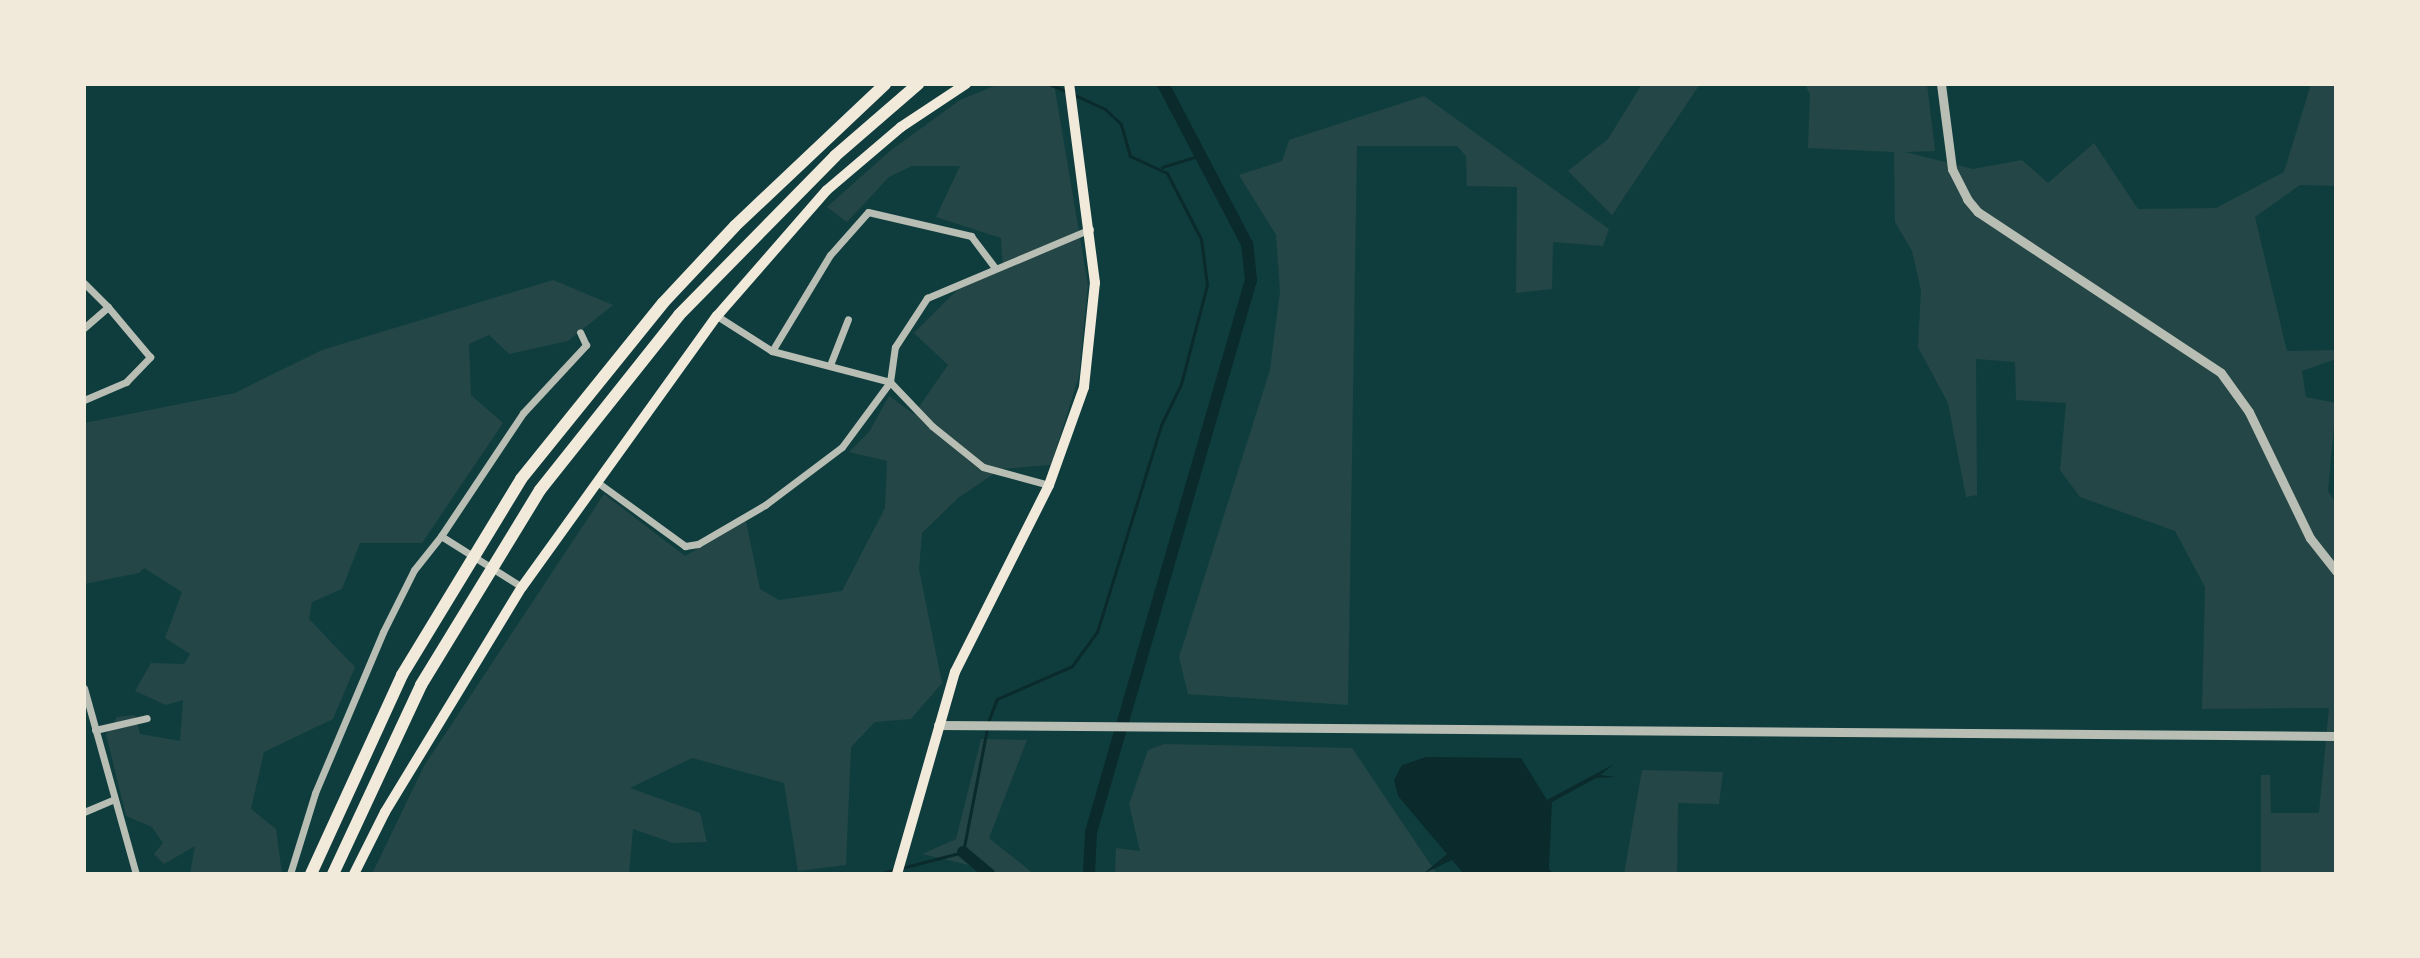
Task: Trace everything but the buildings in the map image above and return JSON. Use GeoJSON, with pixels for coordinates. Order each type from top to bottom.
{"type":"FeatureCollection","features":[{"type":"Feature","properties":{"kind":"highway"},"geometry":{"type":"LineString","coordinates":[[311,874],[402,675],[521,479],[663,303],[735,226],[885,84]]}},
{"type":"Feature","properties":{"kind":"highway"},"geometry":{"type":"LineString","coordinates":[[333,874],[421,685],[540,490],[679,315],[835,156],[918,84]]}},
{"type":"Feature","properties":{"kind":"main road"},"geometry":{"type":"LineString","coordinates":[[354,874],[392,799],[519,584],[717,316],[827,190],[901,127],[966,84]]}},
{"type":"Feature","properties":{"kind":"main road"},"geometry":{"type":"LineString","coordinates":[[897,874],[955,672],[1049,485],[1076,415],[1089,361],[1095,283],[1069,84]]}},
{"type":"Feature","properties":{"kind":"street"},"geometry":{"type":"LineString","coordinates":[[1941,84],[1952,169],[1967,199],[1978,212],[2221,373],[2249,412],[2310,538],[2336,571]]}},
{"type":"Feature","properties":{"kind":"street"},"geometry":{"type":"LineString","coordinates":[[772,351],[799,299],[868,212],[971,236],[995,268]]}},
{"type":"Feature","properties":{"kind":"street"},"geometry":{"type":"LineString","coordinates":[[597,482],[692,546],[765,505],[842,447],[890,382],[895,347],[927,298],[1090,229]]}},
{"type":"Feature","properties":{"kind":"street"},"geometry":{"type":"LineString","coordinates":[[84,283],[150,357],[126,382],[84,400]]}},
{"type":"Feature","properties":{"kind":"street"},"geometry":{"type":"LineString","coordinates":[[84,328],[108,307]]}},
{"type":"Feature","properties":{"kind":"street"},"geometry":{"type":"LineString","coordinates":[[717,316],[772,351],[890,382],[932,426],[983,467],[1049,485]]}},
{"type":"Feature","properties":{"kind":"street"},"geometry":{"type":"LineString","coordinates":[[830,365],[848,319]]}},
{"type":"Feature","properties":{"kind":"street"},"geometry":{"type":"LineString","coordinates":[[290,874],[315,793],[383,632],[414,570],[441,536],[523,413],[586,345],[580,332]]}},
{"type":"Feature","properties":{"kind":"street"},"geometry":{"type":"LineString","coordinates":[[441,536],[519,584]]}},
{"type":"Feature","properties":{"kind":"street"},"geometry":{"type":"LineString","coordinates":[[84,688],[136,874]]}},
{"type":"Feature","properties":{"kind":"street"},"geometry":{"type":"LineString","coordinates":[[95,730],[147,718]]}},
{"type":"Feature","properties":{"kind":"street"},"geometry":{"type":"LineString","coordinates":[[938,725],[2336,736]]}},
{"type":"Feature","properties":{"kind":"street"},"geometry":{"type":"LineString","coordinates":[[84,812],[114,799]]}},
{"type":"Feature","properties":{"kind":"shaded area"},"geometry":{"type":"Polygon","coordinates":[[[999,84],[1054,84],[1088,285],[1079,376],[1051,465],[1001,469],[958,498],[922,533],[919,569],[942,683],[911,719],[875,722],[851,747],[846,865],[798,871],[784,783],[692,758],[630,788],[700,813],[707,842],[673,843],[633,829],[629,874],[372,874],[424,766],[604,494],[685,556],[746,521],[760,589],[779,600],[842,591],[885,508],[887,461],[849,452],[869,432],[889,396],[914,414],[948,365],[914,333],[960,287],[1003,269],[1001,238],[936,217],[960,166],[912,166],[889,177],[847,222],[827,207],[890,151],[960,100],[999,84]]]}},
{"type":"Feature","properties":{"kind":"shaded area"},"geometry":{"type":"Polygon","coordinates":[[[1642,84],[1700,84],[1612,215],[1568,171],[1608,139],[1642,84]]]}},
{"type":"Feature","properties":{"kind":"shaded area"},"geometry":{"type":"Polygon","coordinates":[[[1805,84],[1927,84],[1935,151],[1905,152],[1973,169],[2022,160],[2048,183],[2094,143],[2138,209],[2216,208],[2284,172],[2311,84],[2336,84],[2336,186],[2300,185],[2255,217],[2287,351],[2336,350],[2336,359],[2302,371],[2306,397],[2336,403],[2328,491],[2336,503],[2336,874],[2261,874],[2261,775],[2270,775],[2271,813],[2319,813],[2329,708],[2202,709],[2205,587],[2175,531],[2080,497],[2060,470],[2066,403],[2016,400],[2015,362],[1976,359],[1977,495],[1966,497],[1948,403],[1918,347],[1921,290],[1912,251],[1895,222],[1894,152],[1808,148],[1810,95],[1805,84]]]}},
{"type":"Feature","properties":{"kind":"shaded area"},"geometry":{"type":"Polygon","coordinates":[[[1424,96],[1609,229],[1603,246],[1553,242],[1552,289],[1516,293],[1517,187],[1467,186],[1466,156],[1457,146],[1357,146],[1348,705],[1188,694],[1179,657],[1270,370],[1280,291],[1276,235],[1239,175],[1282,161],[1289,140],[1424,96]]]}},
{"type":"Feature","properties":{"kind":"shaded area"},"geometry":{"type":"Polygon","coordinates":[[[553,280],[613,305],[568,341],[509,354],[489,335],[469,344],[471,395],[503,423],[422,543],[360,543],[342,589],[312,602],[309,619],[355,667],[333,719],[264,752],[251,809],[276,829],[282,874],[190,874],[195,846],[164,864],[154,854],[163,843],[152,827],[126,816],[106,734],[117,717],[135,715],[140,734],[180,741],[183,700],[166,705],[135,691],[151,663],[184,664],[190,654],[165,638],[182,592],[144,568],[139,573],[84,584],[84,423],[235,393],[322,350],[553,280]]]}},
{"type":"Feature","properties":{"kind":"shaded area"},"geometry":{"type":"Polygon","coordinates":[[[981,739],[1027,740],[989,838],[1034,874],[980,874],[973,866],[922,854],[956,839],[981,739]]]}},
{"type":"Feature","properties":{"kind":"shaded area"},"geometry":{"type":"Polygon","coordinates":[[[1164,744],[1352,748],[1437,874],[1115,874],[1116,848],[1140,851],[1129,804],[1148,750],[1164,744]]]}},
{"type":"Feature","properties":{"kind":"shaded area"},"geometry":{"type":"Polygon","coordinates":[[[1426,757],[1521,758],[1547,800],[1614,764],[1600,775],[1616,777],[1596,778],[1552,802],[1549,869],[1554,874],[1464,874],[1452,860],[1423,874],[1447,854],[1398,796],[1394,780],[1402,765],[1426,757]]]}},
{"type":"Feature","properties":{"kind":"shaded area"},"geometry":{"type":"Polygon","coordinates":[[[1642,770],[1723,772],[1719,804],[1678,803],[1677,874],[1624,874],[1642,770]]]}},
{"type":"Feature","properties":{"kind":"waterway"},"geometry":{"type":"LineString","coordinates":[[1049,84],[1068,92]]}},
{"type":"Feature","properties":{"kind":"waterway"},"geometry":{"type":"LineString","coordinates":[[1089,874],[1091,832],[1251,280],[1247,244],[1163,84]]}},
{"type":"Feature","properties":{"kind":"waterway"},"geometry":{"type":"LineString","coordinates":[[988,722],[997,699],[1072,666],[1097,632],[1161,425],[1181,384],[1207,285],[1201,239],[1167,173],[1130,156],[1121,124],[1105,109],[1075,95]]}},
{"type":"Feature","properties":{"kind":"waterway"},"geometry":{"type":"LineString","coordinates":[[1162,167],[1199,156]]}},
{"type":"Feature","properties":{"kind":"waterway"},"geometry":{"type":"LineString","coordinates":[[878,874],[963,852],[987,729]]}},
{"type":"Feature","properties":{"kind":"waterway"},"geometry":{"type":"LineString","coordinates":[[963,852],[989,874]]}}]}
